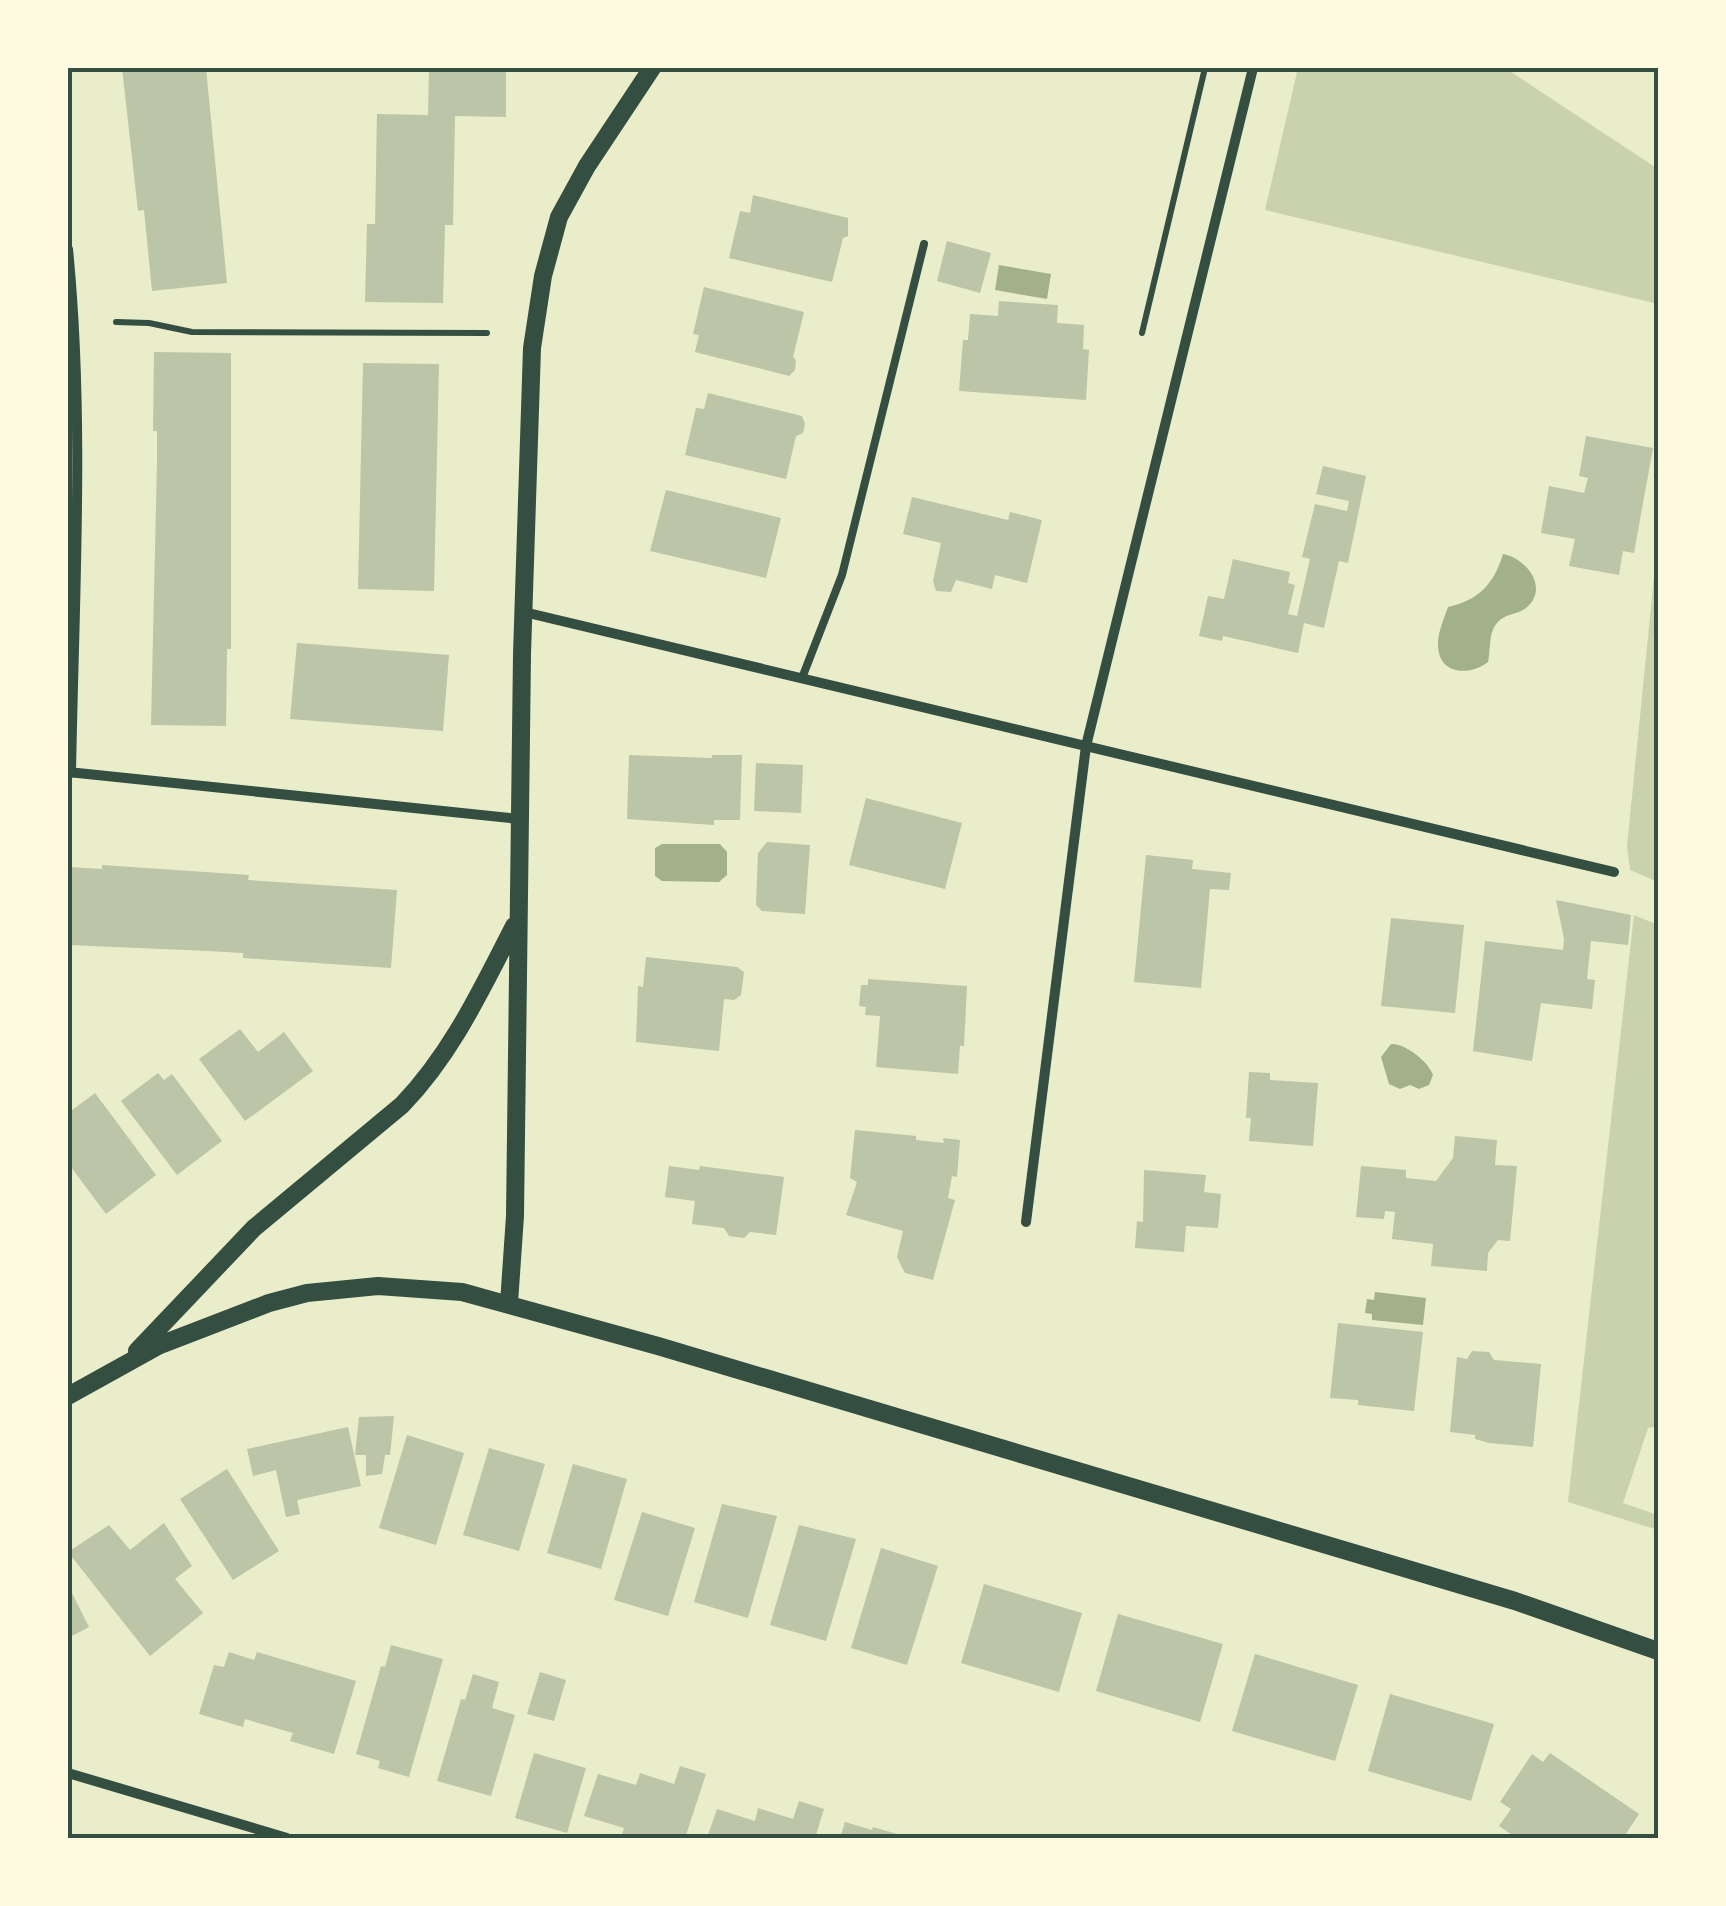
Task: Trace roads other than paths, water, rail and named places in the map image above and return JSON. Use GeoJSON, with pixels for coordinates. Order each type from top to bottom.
{"type":"FeatureCollection","features":[{"type":"Feature","properties":{"kind":"street"},"geometry":{"type":"LineString","coordinates":[[509,1304],[516,1200],[516,922],[532,348],[549,247],[571,192],[652,68]]}},
{"type":"Feature","properties":{"kind":"street"},"geometry":{"type":"LineString","coordinates":[[1026,1222],[1086,746],[1253,68]]}},
{"type":"Feature","properties":{"kind":"street"},"geometry":{"type":"LineString","coordinates":[[68,249],[73,306],[76,530],[69,772],[519,819]]}},
{"type":"Feature","properties":{"kind":"street"},"geometry":{"type":"LineString","coordinates":[[524,612],[1614,872]]}},
{"type":"Feature","properties":{"kind":"street"},"geometry":{"type":"LineString","coordinates":[[129,1360],[254,1228],[402,1106],[422,1084],[458,1034],[516,922]]}},
{"type":"Feature","properties":{"kind":"street"},"geometry":{"type":"LineString","coordinates":[[68,1396],[129,1360],[233,1314],[307,1293],[378,1286],[462,1292],[1496,1595],[1653,1647],[1658,1667]]}},
{"type":"Feature","properties":{"kind":"street"},"geometry":{"type":"LineString","coordinates":[[68,1773],[287,1838]]}},
{"type":"Feature","properties":{"kind":"lane"},"geometry":{"type":"LineString","coordinates":[[802,678],[842,575],[924,244]]}}]}
